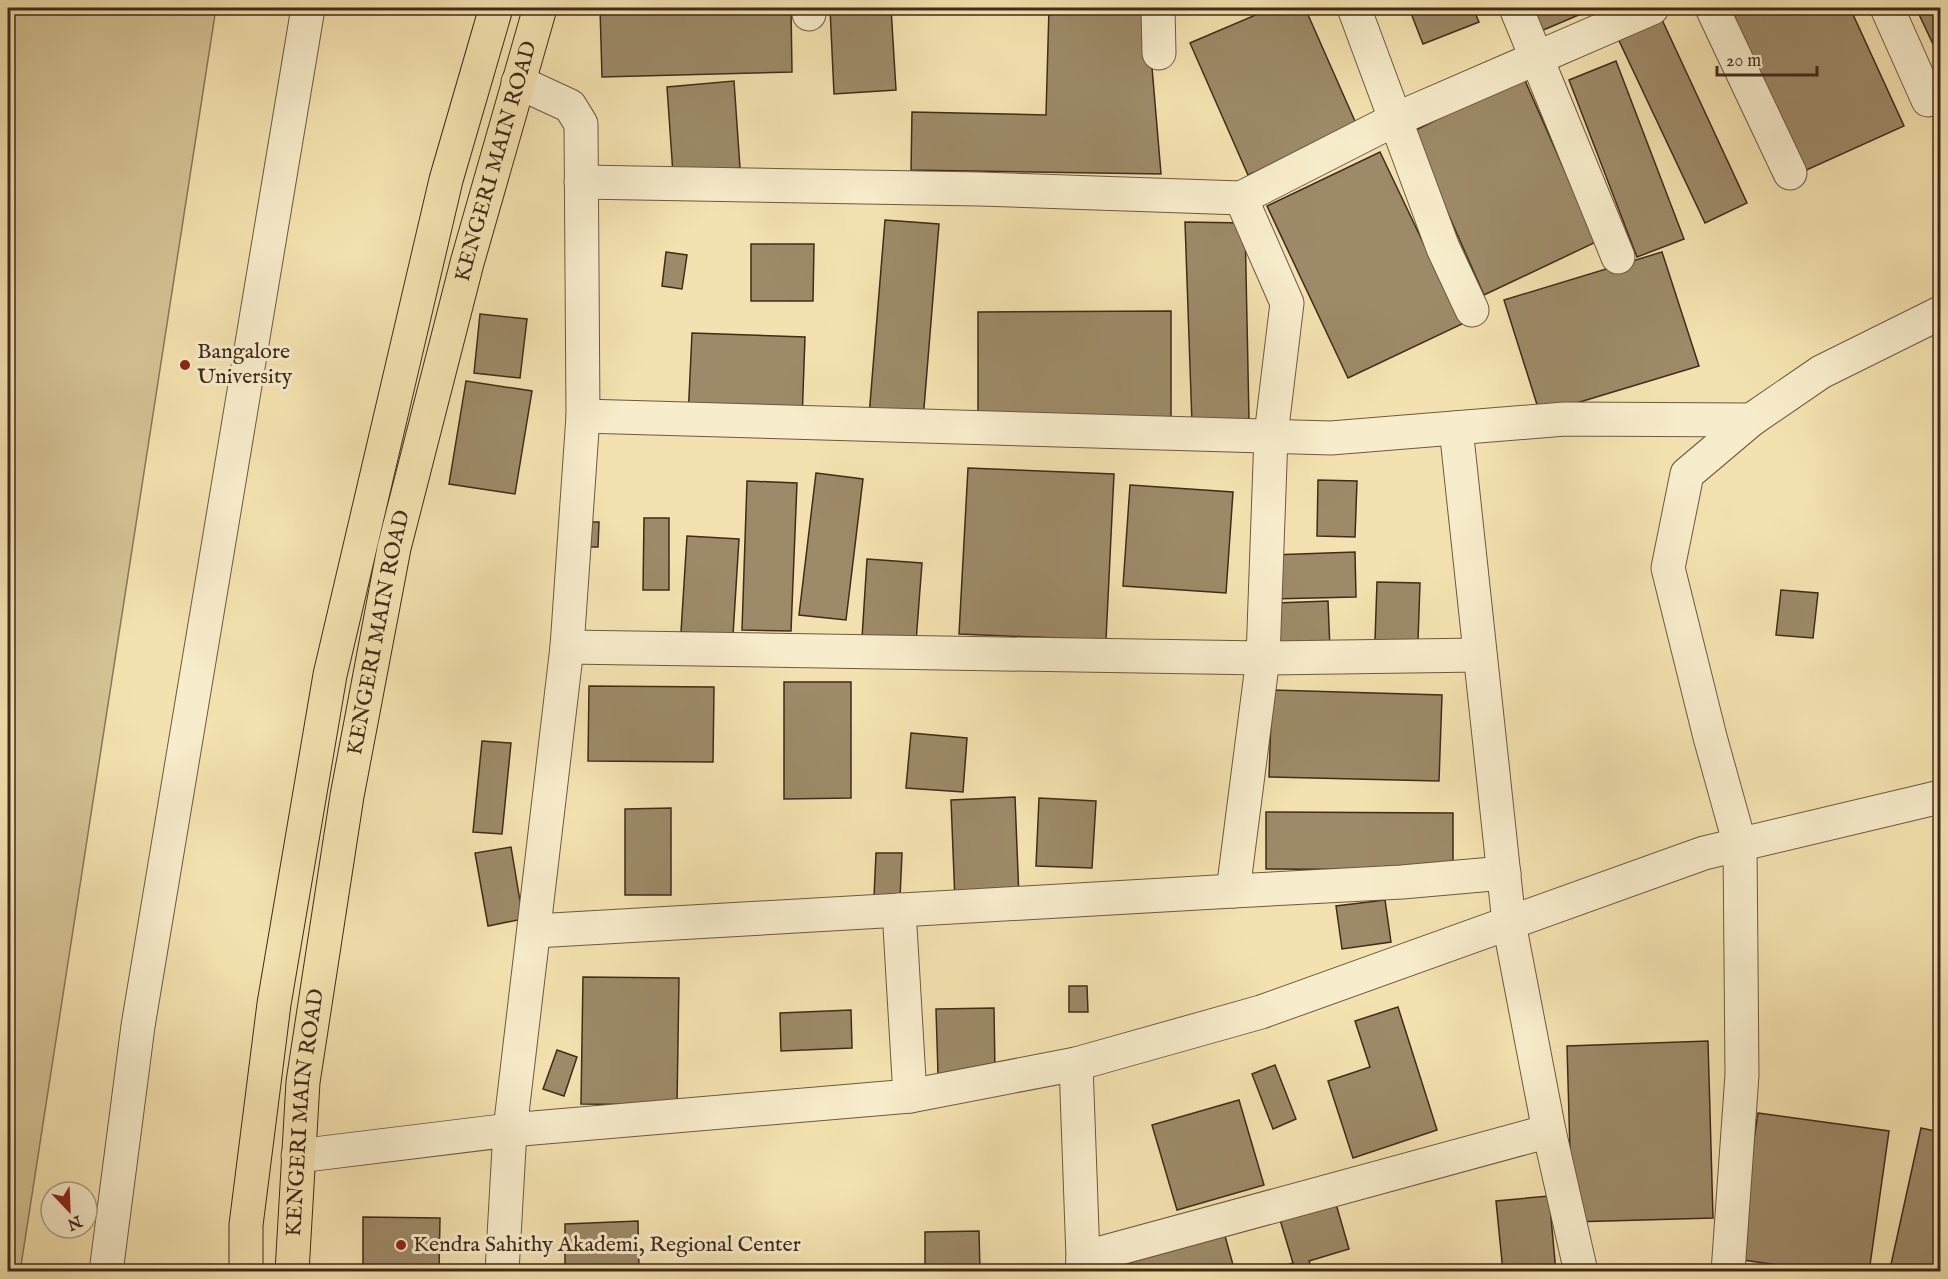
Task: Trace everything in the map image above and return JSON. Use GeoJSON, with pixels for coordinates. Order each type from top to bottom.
{"type":"FeatureCollection","features":[{"type":"Feature","properties":{"kind":"main road","name":"KENGERI MAIN ROAD"},"geometry":{"type":"LineString","coordinates":[[246,1272],[246,1225],[274,1004],[330,675],[446,180],[495,8]]}},
{"type":"Feature","properties":{"kind":"main road","name":"KENGERI MAIN ROAD"},"geometry":{"type":"LineString","coordinates":[[292,1272],[303,1082],[347,796],[394,548],[466,263],[540,8]]}},
{"type":"Feature","properties":{"kind":"street"},"geometry":{"type":"LineString","coordinates":[[106,1272],[138,1026],[308,8]]}},
{"type":"Feature","properties":{"kind":"street"},"geometry":{"type":"LineString","coordinates":[[1158,8],[1159,53]]}},
{"type":"Feature","properties":{"kind":"street"},"geometry":{"type":"LineString","coordinates":[[1354,8],[1443,248],[1472,310]]}},
{"type":"Feature","properties":{"kind":"street"},"geometry":{"type":"LineString","coordinates":[[1516,8],[1618,257]]}},
{"type":"Feature","properties":{"kind":"street"},"geometry":{"type":"LineString","coordinates":[[581,182],[980,189],[1241,198],[1394,120],[1652,8]]}},
{"type":"Feature","properties":{"kind":"street"},"geometry":{"type":"LineString","coordinates":[[1712,8],[1790,172]]}},
{"type":"Feature","properties":{"kind":"street"},"geometry":{"type":"LineString","coordinates":[[1887,8],[1928,100]]}},
{"type":"Feature","properties":{"kind":"street"},"geometry":{"type":"LineString","coordinates":[[502,1272],[510,1130],[567,647],[583,416],[580,124],[577,114],[570,106],[518,82]]}},
{"type":"Feature","properties":{"kind":"street"},"geometry":{"type":"LineString","coordinates":[[1233,891],[1263,657],[1271,435],[1287,303],[1241,198]]}},
{"type":"Feature","properties":{"kind":"street"},"geometry":{"type":"LineString","coordinates":[[1728,1272],[1742,1075],[1740,845],[1668,568],[1687,474],[1751,420],[1821,372],[1941,313]]}},
{"type":"Feature","properties":{"kind":"street"},"geometry":{"type":"LineString","coordinates":[[583,416],[1331,438],[1565,419],[1751,420]]}},
{"type":"Feature","properties":{"kind":"street"},"geometry":{"type":"LineString","coordinates":[[1456,428],[1509,923],[1549,1131],[1581,1272]]}},
{"type":"Feature","properties":{"kind":"street"},"geometry":{"type":"LineString","coordinates":[[567,647],[1263,657],[1480,655]]}},
{"type":"Feature","properties":{"kind":"street"},"geometry":{"type":"LineString","coordinates":[[298,1156],[510,1130],[910,1096],[1076,1064],[1262,1012],[1704,853],[1941,797]]}},
{"type":"Feature","properties":{"kind":"street"},"geometry":{"type":"LineString","coordinates":[[535,931],[1402,882],[1504,873]]}},
{"type":"Feature","properties":{"kind":"street"},"geometry":{"type":"LineString","coordinates":[[899,910],[910,1096]]}},
{"type":"Feature","properties":{"kind":"street"},"geometry":{"type":"LineString","coordinates":[[1076,1064],[1083,1265],[1549,1131]]}},
{"type":"Feature","properties":{"kind":"shaded area"},"geometry":{"type":"Polygon","coordinates":[[[8,8],[216,8],[20,1272],[8,1271],[8,8]]]}},
{"type":"Feature","properties":{"kind":"building"},"geometry":{"type":"Polygon","coordinates":[[[600,8],[791,8],[792,72],[602,77],[600,8]]]}},
{"type":"Feature","properties":{"kind":"building"},"geometry":{"type":"Polygon","coordinates":[[[830,8],[891,8],[896,90],[834,94],[830,8]]]}},
{"type":"Feature","properties":{"kind":"building"},"geometry":{"type":"Polygon","coordinates":[[[1049,8],[1147,8],[1161,174],[911,170],[912,112],[1046,115],[1049,8]]]}},
{"type":"Feature","properties":{"kind":"building"},"geometry":{"type":"Polygon","coordinates":[[[1272,8],[1305,8],[1358,128],[1248,175],[1190,43],[1272,8]]]}},
{"type":"Feature","properties":{"kind":"building"},"geometry":{"type":"Polygon","coordinates":[[[1409,8],[1473,8],[1479,22],[1423,44],[1409,8]]]}},
{"type":"Feature","properties":{"kind":"building"},"geometry":{"type":"Polygon","coordinates":[[[1531,8],[1595,8],[1541,31],[1531,8]]]}},
{"type":"Feature","properties":{"kind":"building"},"geometry":{"type":"Polygon","coordinates":[[[1728,8],[1850,8],[1904,126],[1802,172],[1728,8]]]}},
{"type":"Feature","properties":{"kind":"building"},"geometry":{"type":"Polygon","coordinates":[[[1916,8],[1940,8],[1940,59],[1916,8]]]}},
{"type":"Feature","properties":{"kind":"building"},"geometry":{"type":"Polygon","coordinates":[[[1657,9],[1747,203],[1705,223],[1614,30],[1657,9]]]}},
{"type":"Feature","properties":{"kind":"building"},"geometry":{"type":"Polygon","coordinates":[[[1616,61],[1684,239],[1637,257],[1569,80],[1616,61]]]}},
{"type":"Feature","properties":{"kind":"building"},"geometry":{"type":"Polygon","coordinates":[[[1523,76],[1596,242],[1484,295],[1412,132],[1523,76]]]}},
{"type":"Feature","properties":{"kind":"building"},"geometry":{"type":"Polygon","coordinates":[[[734,81],[740,168],[673,174],[667,87],[734,81]]]}},
{"type":"Feature","properties":{"kind":"building"},"geometry":{"type":"Polygon","coordinates":[[[1380,152],[1462,324],[1348,378],[1267,206],[1380,152]]]}},
{"type":"Feature","properties":{"kind":"building"},"geometry":{"type":"Polygon","coordinates":[[[885,220],[939,224],[923,420],[869,416],[885,220]]]}},
{"type":"Feature","properties":{"kind":"building"},"geometry":{"type":"Polygon","coordinates":[[[1185,222],[1245,223],[1249,419],[1192,424],[1185,222]]]}},
{"type":"Feature","properties":{"kind":"building"},"geometry":{"type":"Polygon","coordinates":[[[751,244],[814,244],[813,301],[751,301],[751,244]]]}},
{"type":"Feature","properties":{"kind":"building"},"geometry":{"type":"Polygon","coordinates":[[[666,252],[687,255],[682,289],[662,286],[666,252]]]}},
{"type":"Feature","properties":{"kind":"building"},"geometry":{"type":"Polygon","coordinates":[[[1662,252],[1699,366],[1540,414],[1504,300],[1662,252]]]}},
{"type":"Feature","properties":{"kind":"building"},"geometry":{"type":"Polygon","coordinates":[[[1171,311],[1171,422],[978,423],[978,312],[1171,311]]]}},
{"type":"Feature","properties":{"kind":"building"},"geometry":{"type":"Polygon","coordinates":[[[480,314],[527,319],[520,378],[474,373],[480,314]]]}},
{"type":"Feature","properties":{"kind":"building"},"geometry":{"type":"Polygon","coordinates":[[[692,333],[805,337],[802,421],[688,418],[692,333]]]}},
{"type":"Feature","properties":{"kind":"building"},"geometry":{"type":"Polygon","coordinates":[[[466,381],[532,391],[515,494],[449,484],[466,381]]]}},
{"type":"Feature","properties":{"kind":"building"},"geometry":{"type":"Polygon","coordinates":[[[968,468],[1114,474],[1106,640],[959,634],[968,468]]]}},
{"type":"Feature","properties":{"kind":"building"},"geometry":{"type":"Polygon","coordinates":[[[816,473],[863,479],[846,620],[799,615],[816,473]]]}},
{"type":"Feature","properties":{"kind":"building"},"geometry":{"type":"Polygon","coordinates":[[[1318,480],[1357,481],[1355,537],[1317,536],[1318,480]]]}},
{"type":"Feature","properties":{"kind":"building"},"geometry":{"type":"Polygon","coordinates":[[[747,481],[797,483],[791,631],[742,630],[747,481]]]}},
{"type":"Feature","properties":{"kind":"building"},"geometry":{"type":"Polygon","coordinates":[[[1130,485],[1233,492],[1226,593],[1123,586],[1130,485]]]}},
{"type":"Feature","properties":{"kind":"building"},"geometry":{"type":"Polygon","coordinates":[[[644,518],[669,518],[669,590],[643,590],[644,518]]]}},
{"type":"Feature","properties":{"kind":"building"},"geometry":{"type":"Polygon","coordinates":[[[581,522],[599,522],[598,547],[581,547],[581,522]]]}},
{"type":"Feature","properties":{"kind":"building"},"geometry":{"type":"Polygon","coordinates":[[[687,536],[739,539],[733,635],[681,632],[687,536]]]}},
{"type":"Feature","properties":{"kind":"building"},"geometry":{"type":"Polygon","coordinates":[[[1355,552],[1356,597],[1270,599],[1269,555],[1355,552]]]}},
{"type":"Feature","properties":{"kind":"building"},"geometry":{"type":"Polygon","coordinates":[[[867,559],[922,563],[916,642],[862,638],[867,559]]]}},
{"type":"Feature","properties":{"kind":"building"},"geometry":{"type":"Polygon","coordinates":[[[1377,582],[1420,583],[1418,641],[1375,640],[1377,582]]]}},
{"type":"Feature","properties":{"kind":"building"},"geometry":{"type":"Polygon","coordinates":[[[1781,590],[1818,593],[1813,638],[1776,635],[1781,590]]]}},
{"type":"Feature","properties":{"kind":"building"},"geometry":{"type":"Polygon","coordinates":[[[1328,601],[1330,650],[1278,651],[1276,603],[1328,601]]]}},
{"type":"Feature","properties":{"kind":"building"},"geometry":{"type":"Polygon","coordinates":[[[784,682],[851,682],[851,798],[784,799],[784,682]]]}},
{"type":"Feature","properties":{"kind":"building"},"geometry":{"type":"Polygon","coordinates":[[[589,686],[714,687],[713,762],[588,761],[589,686]]]}},
{"type":"Feature","properties":{"kind":"building"},"geometry":{"type":"Polygon","coordinates":[[[1272,690],[1442,695],[1439,781],[1269,777],[1272,690]]]}},
{"type":"Feature","properties":{"kind":"building"},"geometry":{"type":"Polygon","coordinates":[[[911,733],[967,738],[963,792],[906,788],[911,733]]]}},
{"type":"Feature","properties":{"kind":"building"},"geometry":{"type":"Polygon","coordinates":[[[482,741],[511,743],[502,834],[473,832],[482,741]]]}},
{"type":"Feature","properties":{"kind":"building"},"geometry":{"type":"Polygon","coordinates":[[[1015,797],[1019,898],[955,901],[951,800],[1015,797]]]}},
{"type":"Feature","properties":{"kind":"building"},"geometry":{"type":"Polygon","coordinates":[[[1039,798],[1096,801],[1092,868],[1036,866],[1039,798]]]}},
{"type":"Feature","properties":{"kind":"building"},"geometry":{"type":"Polygon","coordinates":[[[671,808],[671,895],[625,895],[625,809],[671,808]]]}},
{"type":"Feature","properties":{"kind":"building"},"geometry":{"type":"Polygon","coordinates":[[[1266,812],[1453,813],[1453,870],[1266,869],[1266,812]]]}},
{"type":"Feature","properties":{"kind":"building"},"geometry":{"type":"Polygon","coordinates":[[[511,847],[523,919],[488,926],[475,853],[511,847]]]}},
{"type":"Feature","properties":{"kind":"building"},"geometry":{"type":"Polygon","coordinates":[[[876,853],[902,853],[900,898],[874,897],[876,853]]]}},
{"type":"Feature","properties":{"kind":"building"},"geometry":{"type":"Polygon","coordinates":[[[1385,900],[1391,942],[1342,949],[1336,906],[1385,900]]]}},
{"type":"Feature","properties":{"kind":"building"},"geometry":{"type":"Polygon","coordinates":[[[583,977],[679,978],[677,1105],[581,1104],[583,977]]]}},
{"type":"Feature","properties":{"kind":"building"},"geometry":{"type":"Polygon","coordinates":[[[1069,986],[1087,986],[1088,1012],[1069,1012],[1069,986]]]}},
{"type":"Feature","properties":{"kind":"building"},"geometry":{"type":"Polygon","coordinates":[[[1398,1007],[1437,1130],[1353,1158],[1328,1081],[1370,1067],[1355,1021],[1398,1007]]]}},
{"type":"Feature","properties":{"kind":"building"},"geometry":{"type":"Polygon","coordinates":[[[994,1008],[995,1073],[938,1074],[936,1009],[994,1008]]]}},
{"type":"Feature","properties":{"kind":"building"},"geometry":{"type":"Polygon","coordinates":[[[851,1010],[852,1048],[781,1051],[780,1013],[851,1010]]]}},
{"type":"Feature","properties":{"kind":"building"},"geometry":{"type":"Polygon","coordinates":[[[1708,1041],[1713,1218],[1572,1222],[1567,1046],[1708,1041]]]}},
{"type":"Feature","properties":{"kind":"building"},"geometry":{"type":"Polygon","coordinates":[[[557,1050],[577,1057],[564,1096],[543,1089],[557,1050]]]}},
{"type":"Feature","properties":{"kind":"building"},"geometry":{"type":"Polygon","coordinates":[[[1275,1065],[1296,1119],[1273,1129],[1252,1074],[1275,1065]]]}},
{"type":"Feature","properties":{"kind":"building"},"geometry":{"type":"Polygon","coordinates":[[[1239,1100],[1264,1185],[1177,1210],[1152,1125],[1239,1100]]]}},
{"type":"Feature","properties":{"kind":"building"},"geometry":{"type":"Polygon","coordinates":[[[1758,1113],[1889,1131],[1869,1272],[1828,1272],[1736,1259],[1758,1113]]]}},
{"type":"Feature","properties":{"kind":"building"},"geometry":{"type":"Polygon","coordinates":[[[1921,1128],[1940,1132],[1940,1272],[1900,1272],[1890,1269],[1921,1128]]]}},
{"type":"Feature","properties":{"kind":"building"},"geometry":{"type":"Polygon","coordinates":[[[1549,1196],[1556,1272],[1503,1272],[1496,1201],[1549,1196]]]}},
{"type":"Feature","properties":{"kind":"building"},"geometry":{"type":"Polygon","coordinates":[[[1334,1197],[1349,1249],[1309,1261],[1313,1272],[1265,1272],[1293,1263],[1278,1213],[1334,1197]]]}},
{"type":"Feature","properties":{"kind":"building","name":"Kendra Sahithy Akademi, Regional Center"},"geometry":{"type":"Polygon","coordinates":[[[363,1217],[440,1218],[439,1272],[363,1272],[363,1217]]]}},
{"type":"Feature","properties":{"kind":"building"},"geometry":{"type":"Polygon","coordinates":[[[638,1221],[639,1272],[565,1272],[565,1224],[638,1221]]]}},
{"type":"Feature","properties":{"kind":"building"},"geometry":{"type":"Polygon","coordinates":[[[979,1231],[980,1272],[925,1272],[925,1232],[979,1231]]]}},
{"type":"Feature","properties":{"kind":"building"},"geometry":{"type":"Polygon","coordinates":[[[1225,1236],[1235,1272],[1131,1272],[1128,1263],[1225,1236]]]}},
{"type":"Feature","properties":{"kind":"place","name":"Bangalore University"},"geometry":{"type":"Point","coordinates":[185,365]}},
{"type":"Feature","properties":{"kind":"place","name":"Kendra Sahithy Akademi, Regional Center"},"geometry":{"type":"Point","coordinates":[401,1245]}}]}
